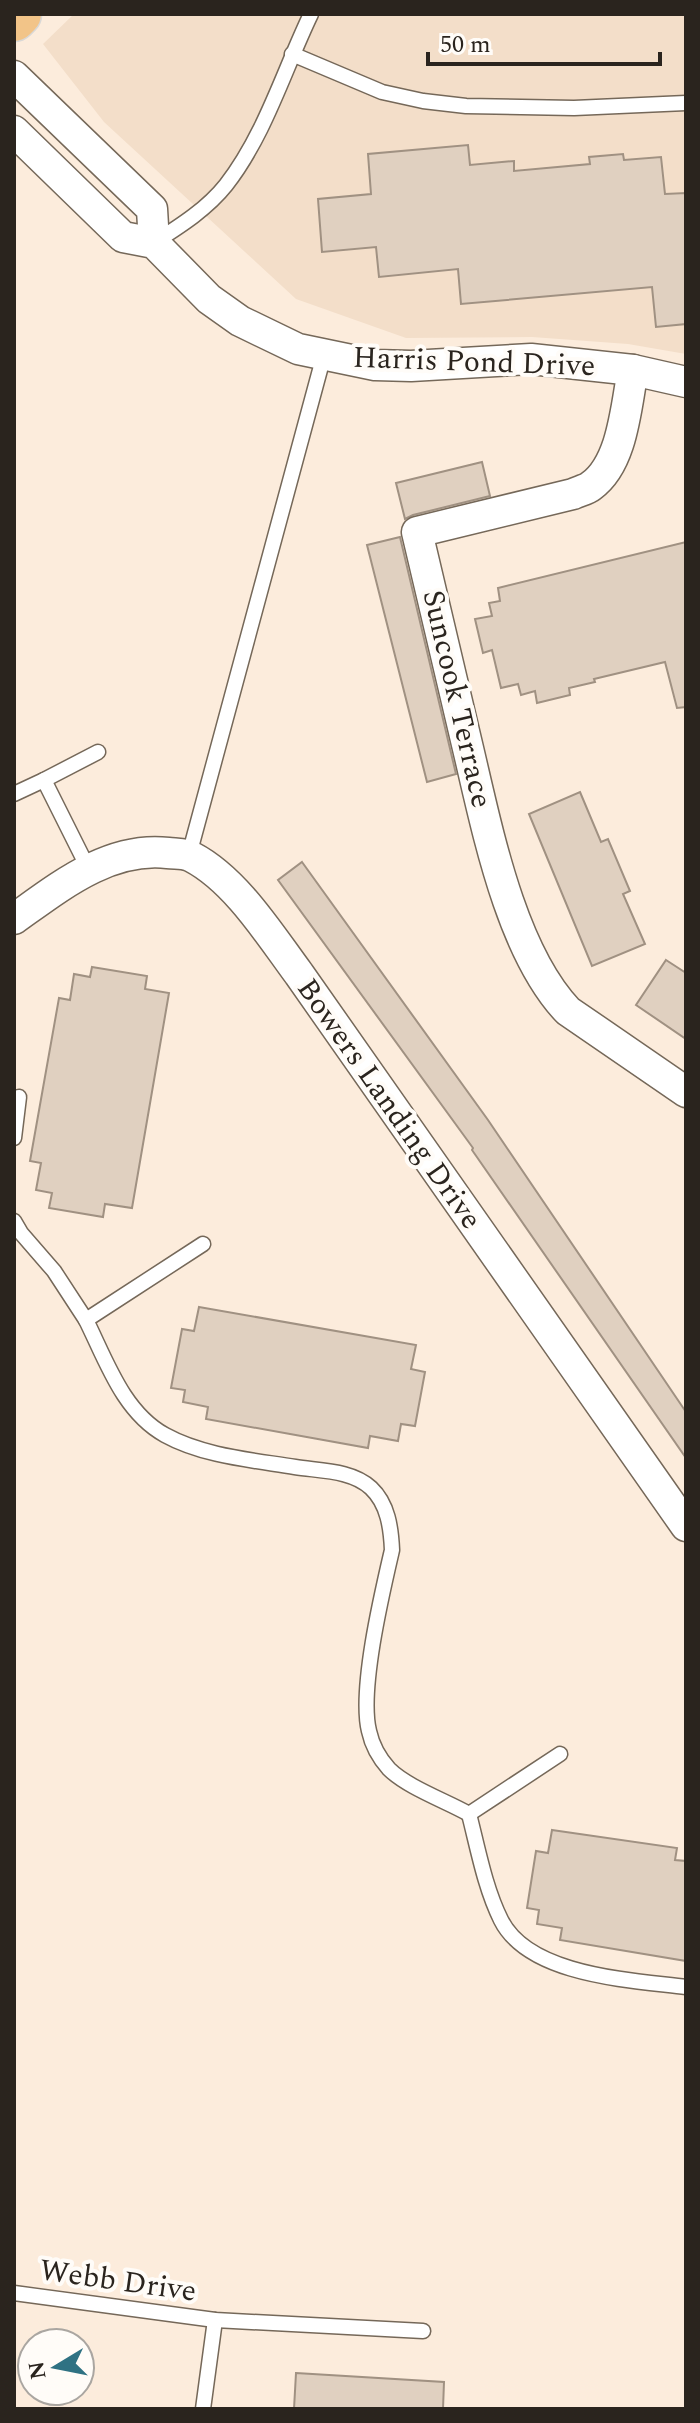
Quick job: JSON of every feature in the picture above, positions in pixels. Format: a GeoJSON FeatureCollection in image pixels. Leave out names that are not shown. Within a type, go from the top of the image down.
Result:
{"type":"FeatureCollection","features":[{"type":"Feature","properties":{"kind":"main road"},"geometry":{"type":"LineString","coordinates":[[14,19],[19,14]]}},
{"type":"Feature","properties":{"kind":"street"},"geometry":{"type":"LineString","coordinates":[[14,76],[152,209],[154,243]]}},
{"type":"Feature","properties":{"kind":"street","name":"Harris Pond Drive"},"geometry":{"type":"LineString","coordinates":[[14,131],[123,237],[154,243],[209,299],[240,321],[298,349],[375,365],[531,359],[633,370],[686,382]]}},
{"type":"Feature","properties":{"kind":"street","name":"Suncook Terrace"},"geometry":{"type":"LineString","coordinates":[[633,370],[614,453],[605,471],[590,487],[573,494],[417,532],[488,830],[527,949],[552,994],[568,1011],[686,1092]]}},
{"type":"Feature","properties":{"kind":"street"},"geometry":{"type":"LineString","coordinates":[[14,919],[70,879],[110,861],[152,851],[189,855]]}},
{"type":"Feature","properties":{"kind":"street","name":"Bowers Landing Drive"},"geometry":{"type":"LineString","coordinates":[[189,855],[221,877],[264,926],[686,1526]]}},
{"type":"Feature","properties":{"kind":"lane"},"geometry":{"type":"LineString","coordinates":[[154,243],[195,216],[225,186],[253,144],[311,14]]}},
{"type":"Feature","properties":{"kind":"lane"},"geometry":{"type":"LineString","coordinates":[[292,54],[382,92],[423,101],[466,106],[574,108],[686,103]]}},
{"type":"Feature","properties":{"kind":"lane"},"geometry":{"type":"LineString","coordinates":[[189,855],[324,355]]}},
{"type":"Feature","properties":{"kind":"lane"},"geometry":{"type":"LineString","coordinates":[[14,794],[98,752]]}},
{"type":"Feature","properties":{"kind":"lane"},"geometry":{"type":"LineString","coordinates":[[44,780],[89,870]]}},
{"type":"Feature","properties":{"kind":"lane"},"geometry":{"type":"LineString","coordinates":[[14,1138],[19,1097]]}},
{"type":"Feature","properties":{"kind":"lane"},"geometry":{"type":"LineString","coordinates":[[14,1221],[54,1271],[86,1320],[122,1393],[146,1422],[165,1435],[194,1447],[352,1476],[379,1498],[391,1529],[392,1550],[367,1686],[369,1732],[376,1750],[390,1770],[469,1814],[492,1897],[502,1923],[515,1939],[536,1956],[564,1967],[686,1987]]}},
{"type":"Feature","properties":{"kind":"lane"},"geometry":{"type":"LineString","coordinates":[[86,1320],[203,1244]]}},
{"type":"Feature","properties":{"kind":"lane"},"geometry":{"type":"LineString","coordinates":[[469,1814],[560,1754]]}},
{"type":"Feature","properties":{"kind":"lane","name":"Webb Drive"},"geometry":{"type":"LineString","coordinates":[[14,2293],[215,2320],[423,2331]]}},
{"type":"Feature","properties":{"kind":"lane"},"geometry":{"type":"LineString","coordinates":[[203,2409],[215,2320]]}},
{"type":"Feature","properties":{"kind":"shaded area"},"geometry":{"type":"Polygon","coordinates":[[[74,14],[686,14],[686,354],[628,344],[532,337],[406,338],[296,299],[104,122],[43,44],[74,14]]]}},
{"type":"Feature","properties":{"kind":"building"},"geometry":{"type":"Polygon","coordinates":[[[468,145],[470,165],[514,161],[514,171],[590,164],[589,157],[623,154],[624,160],[661,157],[665,194],[686,193],[686,324],[656,327],[652,287],[461,304],[458,269],[379,277],[376,247],[322,252],[318,199],[371,194],[368,154],[468,145]]]}},
{"type":"Feature","properties":{"kind":"building"},"geometry":{"type":"Polygon","coordinates":[[[482,462],[490,496],[405,519],[396,483],[482,462]]]}},
{"type":"Feature","properties":{"kind":"building"},"geometry":{"type":"Polygon","coordinates":[[[400,537],[456,774],[427,782],[367,545],[400,537]]]}},
{"type":"Feature","properties":{"kind":"building"},"geometry":{"type":"Polygon","coordinates":[[[686,542],[686,707],[677,708],[665,662],[594,679],[595,682],[569,688],[570,695],[537,703],[535,691],[521,695],[518,684],[501,688],[492,650],[483,653],[475,619],[492,616],[489,603],[500,601],[498,588],[686,542]]]}},
{"type":"Feature","properties":{"kind":"building"},"geometry":{"type":"Polygon","coordinates":[[[580,792],[601,842],[608,839],[630,891],[623,894],[645,944],[592,966],[529,814],[580,792]]]}},
{"type":"Feature","properties":{"kind":"building"},"geometry":{"type":"Polygon","coordinates":[[[302,862],[488,1120],[686,1412],[686,1458],[473,1148],[278,880],[302,862]]]}},
{"type":"Feature","properties":{"kind":"building"},"geometry":{"type":"Polygon","coordinates":[[[666,960],[686,973],[686,1039],[636,1005],[666,960]]]}},
{"type":"Feature","properties":{"kind":"building"},"geometry":{"type":"Polygon","coordinates":[[[92,967],[147,976],[145,989],[169,993],[132,1208],[105,1204],[103,1217],[49,1208],[52,1193],[36,1190],[41,1163],[30,1161],[59,998],[70,1000],[74,974],[90,977],[92,967]]]}},
{"type":"Feature","properties":{"kind":"building"},"geometry":{"type":"Polygon","coordinates":[[[199,1307],[416,1345],[411,1369],[425,1372],[415,1426],[401,1424],[398,1441],[370,1436],[368,1448],[206,1419],[208,1407],[183,1402],[185,1390],[171,1388],[182,1329],[194,1331],[199,1307]]]}},
{"type":"Feature","properties":{"kind":"building"},"geometry":{"type":"Polygon","coordinates":[[[552,1830],[677,1848],[675,1860],[686,1861],[686,1961],[560,1940],[562,1928],[537,1924],[539,1910],[527,1908],[536,1851],[548,1853],[552,1830]]]}},
{"type":"Feature","properties":{"kind":"building"},"geometry":{"type":"Polygon","coordinates":[[[296,2373],[444,2382],[443,2409],[294,2409],[296,2373]]]}}]}
